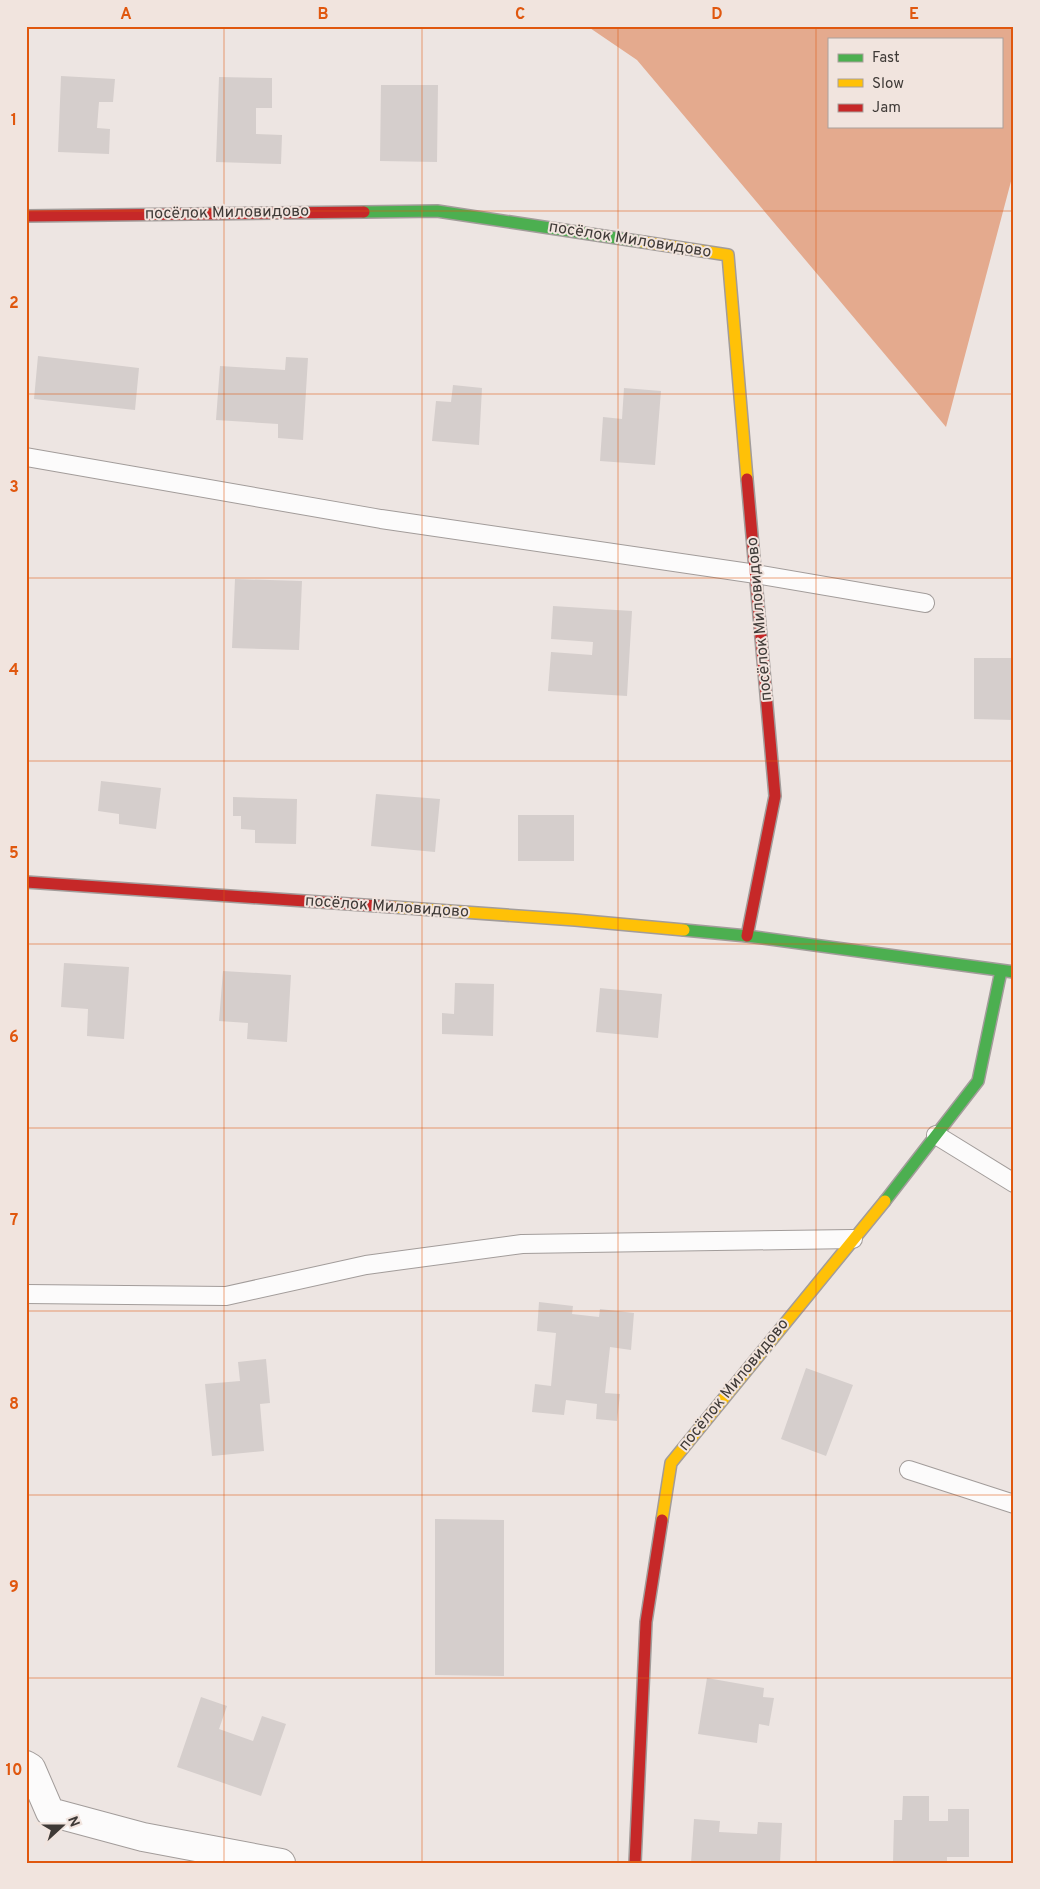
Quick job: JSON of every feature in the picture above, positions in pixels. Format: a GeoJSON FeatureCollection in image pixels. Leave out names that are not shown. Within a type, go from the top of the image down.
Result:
{"type":"FeatureCollection","features":[{"type":"Feature","properties":{"kind":"street","name":"посёлок Миловидово"},"geometry":{"type":"LineString","coordinates":[[26,216],[437,211],[728,255],[775,796],[747,936]]}},
{"type":"Feature","properties":{"kind":"street","name":"посёлок Миловидово"},"geometry":{"type":"LineString","coordinates":[[26,882],[575,920],[747,936],[1014,972]]}},
{"type":"Feature","properties":{"kind":"street","name":"посёлок Миловидово"},"geometry":{"type":"LineString","coordinates":[[635,1863],[646,1622],[671,1463],[853,1239],[978,1081],[1000,970]]}},
{"type":"Feature","properties":{"kind":"street"},"geometry":{"type":"LineString","coordinates":[[28,1768],[50,1812],[143,1837],[267,1862]]}},
{"type":"Feature","properties":{"kind":"lane"},"geometry":{"type":"LineString","coordinates":[[26,457],[381,519],[756,574],[925,603]]}},
{"type":"Feature","properties":{"kind":"lane"},"geometry":{"type":"LineString","coordinates":[[936,1135],[1014,1183]]}},
{"type":"Feature","properties":{"kind":"lane"},"geometry":{"type":"LineString","coordinates":[[26,1294],[226,1296],[366,1265],[522,1244],[853,1239]]}},
{"type":"Feature","properties":{"kind":"lane"},"geometry":{"type":"LineString","coordinates":[[909,1470],[1014,1504]]}},
{"type":"Feature","properties":{"kind":"shaded area"},"geometry":{"type":"Polygon","coordinates":[[[587,26],[1014,26],[1014,170],[946,427],[637,60],[587,26]]]}},
{"type":"Feature","properties":{"kind":"building"},"geometry":{"type":"Polygon","coordinates":[[[61,76],[115,79],[113,102],[99,102],[97,128],[110,129],[109,154],[58,152],[61,76]]]}},
{"type":"Feature","properties":{"kind":"building"},"geometry":{"type":"Polygon","coordinates":[[[219,77],[272,78],[272,108],[256,108],[256,134],[282,135],[281,164],[216,162],[219,77]]]}},
{"type":"Feature","properties":{"kind":"building"},"geometry":{"type":"Polygon","coordinates":[[[381,85],[438,85],[437,162],[380,161],[381,85]]]}},
{"type":"Feature","properties":{"kind":"building"},"geometry":{"type":"Polygon","coordinates":[[[38,356],[139,368],[135,410],[34,399],[38,356]]]}},
{"type":"Feature","properties":{"kind":"building"},"geometry":{"type":"Polygon","coordinates":[[[286,357],[308,358],[303,440],[278,438],[278,424],[216,420],[220,366],[285,370],[286,357]]]}},
{"type":"Feature","properties":{"kind":"building"},"geometry":{"type":"Polygon","coordinates":[[[453,385],[482,388],[479,445],[432,441],[436,401],[451,402],[453,385]]]}},
{"type":"Feature","properties":{"kind":"building"},"geometry":{"type":"Polygon","coordinates":[[[624,388],[661,391],[655,465],[600,461],[603,417],[622,419],[624,388]]]}},
{"type":"Feature","properties":{"kind":"building"},"geometry":{"type":"Polygon","coordinates":[[[235,579],[302,581],[299,650],[232,648],[235,579]]]}},
{"type":"Feature","properties":{"kind":"building"},"geometry":{"type":"Polygon","coordinates":[[[553,606],[632,611],[627,696],[548,691],[551,652],[592,655],[593,642],[551,639],[553,606]]]}},
{"type":"Feature","properties":{"kind":"building"},"geometry":{"type":"Polygon","coordinates":[[[974,658],[1014,658],[1014,720],[974,719],[974,658]]]}},
{"type":"Feature","properties":{"kind":"building"},"geometry":{"type":"Polygon","coordinates":[[[101,781],[161,788],[156,829],[119,824],[119,814],[98,811],[101,781]]]}},
{"type":"Feature","properties":{"kind":"building"},"geometry":{"type":"Polygon","coordinates":[[[376,794],[440,799],[435,852],[371,846],[376,794]]]}},
{"type":"Feature","properties":{"kind":"building"},"geometry":{"type":"Polygon","coordinates":[[[233,797],[297,799],[296,844],[255,843],[255,830],[241,829],[241,816],[233,816],[233,797]]]}},
{"type":"Feature","properties":{"kind":"building"},"geometry":{"type":"Polygon","coordinates":[[[518,815],[574,815],[574,861],[518,861],[518,815]]]}},
{"type":"Feature","properties":{"kind":"building"},"geometry":{"type":"Polygon","coordinates":[[[64,963],[129,967],[124,1039],[87,1036],[88,1009],[61,1007],[64,963]]]}},
{"type":"Feature","properties":{"kind":"building"},"geometry":{"type":"Polygon","coordinates":[[[223,971],[291,975],[287,1042],[247,1039],[248,1023],[219,1021],[223,971]]]}},
{"type":"Feature","properties":{"kind":"building"},"geometry":{"type":"Polygon","coordinates":[[[455,983],[494,984],[493,1036],[442,1034],[442,1013],[454,1014],[455,983]]]}},
{"type":"Feature","properties":{"kind":"building"},"geometry":{"type":"Polygon","coordinates":[[[600,988],[662,994],[658,1038],[596,1032],[600,988]]]}},
{"type":"Feature","properties":{"kind":"building"},"geometry":{"type":"Polygon","coordinates":[[[539,1302],[573,1306],[572,1314],[599,1317],[600,1309],[634,1313],[631,1350],[610,1347],[605,1393],[620,1394],[617,1421],[596,1419],[597,1404],[566,1400],[564,1415],[532,1412],[535,1384],[551,1386],[556,1333],[537,1331],[539,1302]]]}},
{"type":"Feature","properties":{"kind":"building"},"geometry":{"type":"Polygon","coordinates":[[[266,1359],[270,1403],[260,1404],[264,1451],[212,1456],[205,1384],[240,1381],[238,1362],[266,1359]]]}},
{"type":"Feature","properties":{"kind":"building"},"geometry":{"type":"Polygon","coordinates":[[[806,1368],[853,1385],[826,1456],[781,1439],[806,1368]]]}},
{"type":"Feature","properties":{"kind":"building"},"geometry":{"type":"Polygon","coordinates":[[[435,1519],[504,1520],[504,1676],[435,1675],[435,1519]]]}},
{"type":"Feature","properties":{"kind":"building"},"geometry":{"type":"Polygon","coordinates":[[[707,1678],[764,1688],[763,1697],[774,1698],[769,1726],[759,1724],[757,1743],[698,1734],[707,1678]]]}},
{"type":"Feature","properties":{"kind":"building"},"geometry":{"type":"Polygon","coordinates":[[[201,1697],[227,1706],[219,1729],[253,1741],[262,1716],[286,1724],[261,1796],[177,1767],[201,1697]]]}},
{"type":"Feature","properties":{"kind":"building"},"geometry":{"type":"Polygon","coordinates":[[[903,1796],[929,1796],[929,1821],[948,1821],[948,1809],[969,1809],[969,1857],[947,1857],[947,1863],[893,1862],[894,1820],[902,1820],[903,1796]]]}},
{"type":"Feature","properties":{"kind":"building"},"geometry":{"type":"Polygon","coordinates":[[[694,1819],[720,1821],[719,1832],[757,1834],[758,1822],[782,1823],[780,1863],[691,1863],[694,1819]]]}},
{"type":"Feature","properties":{"kind":"traffic: fast"},"geometry":{"type":"LineString","coordinates":[[364,212],[437,211],[643,242]]}},
{"type":"Feature","properties":{"kind":"traffic: fast"},"geometry":{"type":"LineString","coordinates":[[684,930],[747,936],[1014,972]]}},
{"type":"Feature","properties":{"kind":"traffic: fast"},"geometry":{"type":"LineString","coordinates":[[885,1201],[978,1081],[1001,971]]}},
{"type":"Feature","properties":{"kind":"traffic: slow"},"geometry":{"type":"LineString","coordinates":[[643,242],[728,255],[747,479]]}},
{"type":"Feature","properties":{"kind":"traffic: slow"},"geometry":{"type":"LineString","coordinates":[[393,907],[684,930]]}},
{"type":"Feature","properties":{"kind":"traffic: slow"},"geometry":{"type":"LineString","coordinates":[[662,1520],[671,1463],[885,1201]]}},
{"type":"Feature","properties":{"kind":"traffic: jam"},"geometry":{"type":"LineString","coordinates":[[26,216],[364,212]]}},
{"type":"Feature","properties":{"kind":"traffic: jam"},"geometry":{"type":"LineString","coordinates":[[747,479],[775,796],[747,936]]}},
{"type":"Feature","properties":{"kind":"traffic: jam"},"geometry":{"type":"LineString","coordinates":[[26,882],[393,907]]}},
{"type":"Feature","properties":{"kind":"traffic: jam"},"geometry":{"type":"LineString","coordinates":[[635,1863],[646,1622],[662,1520]]}}]}
